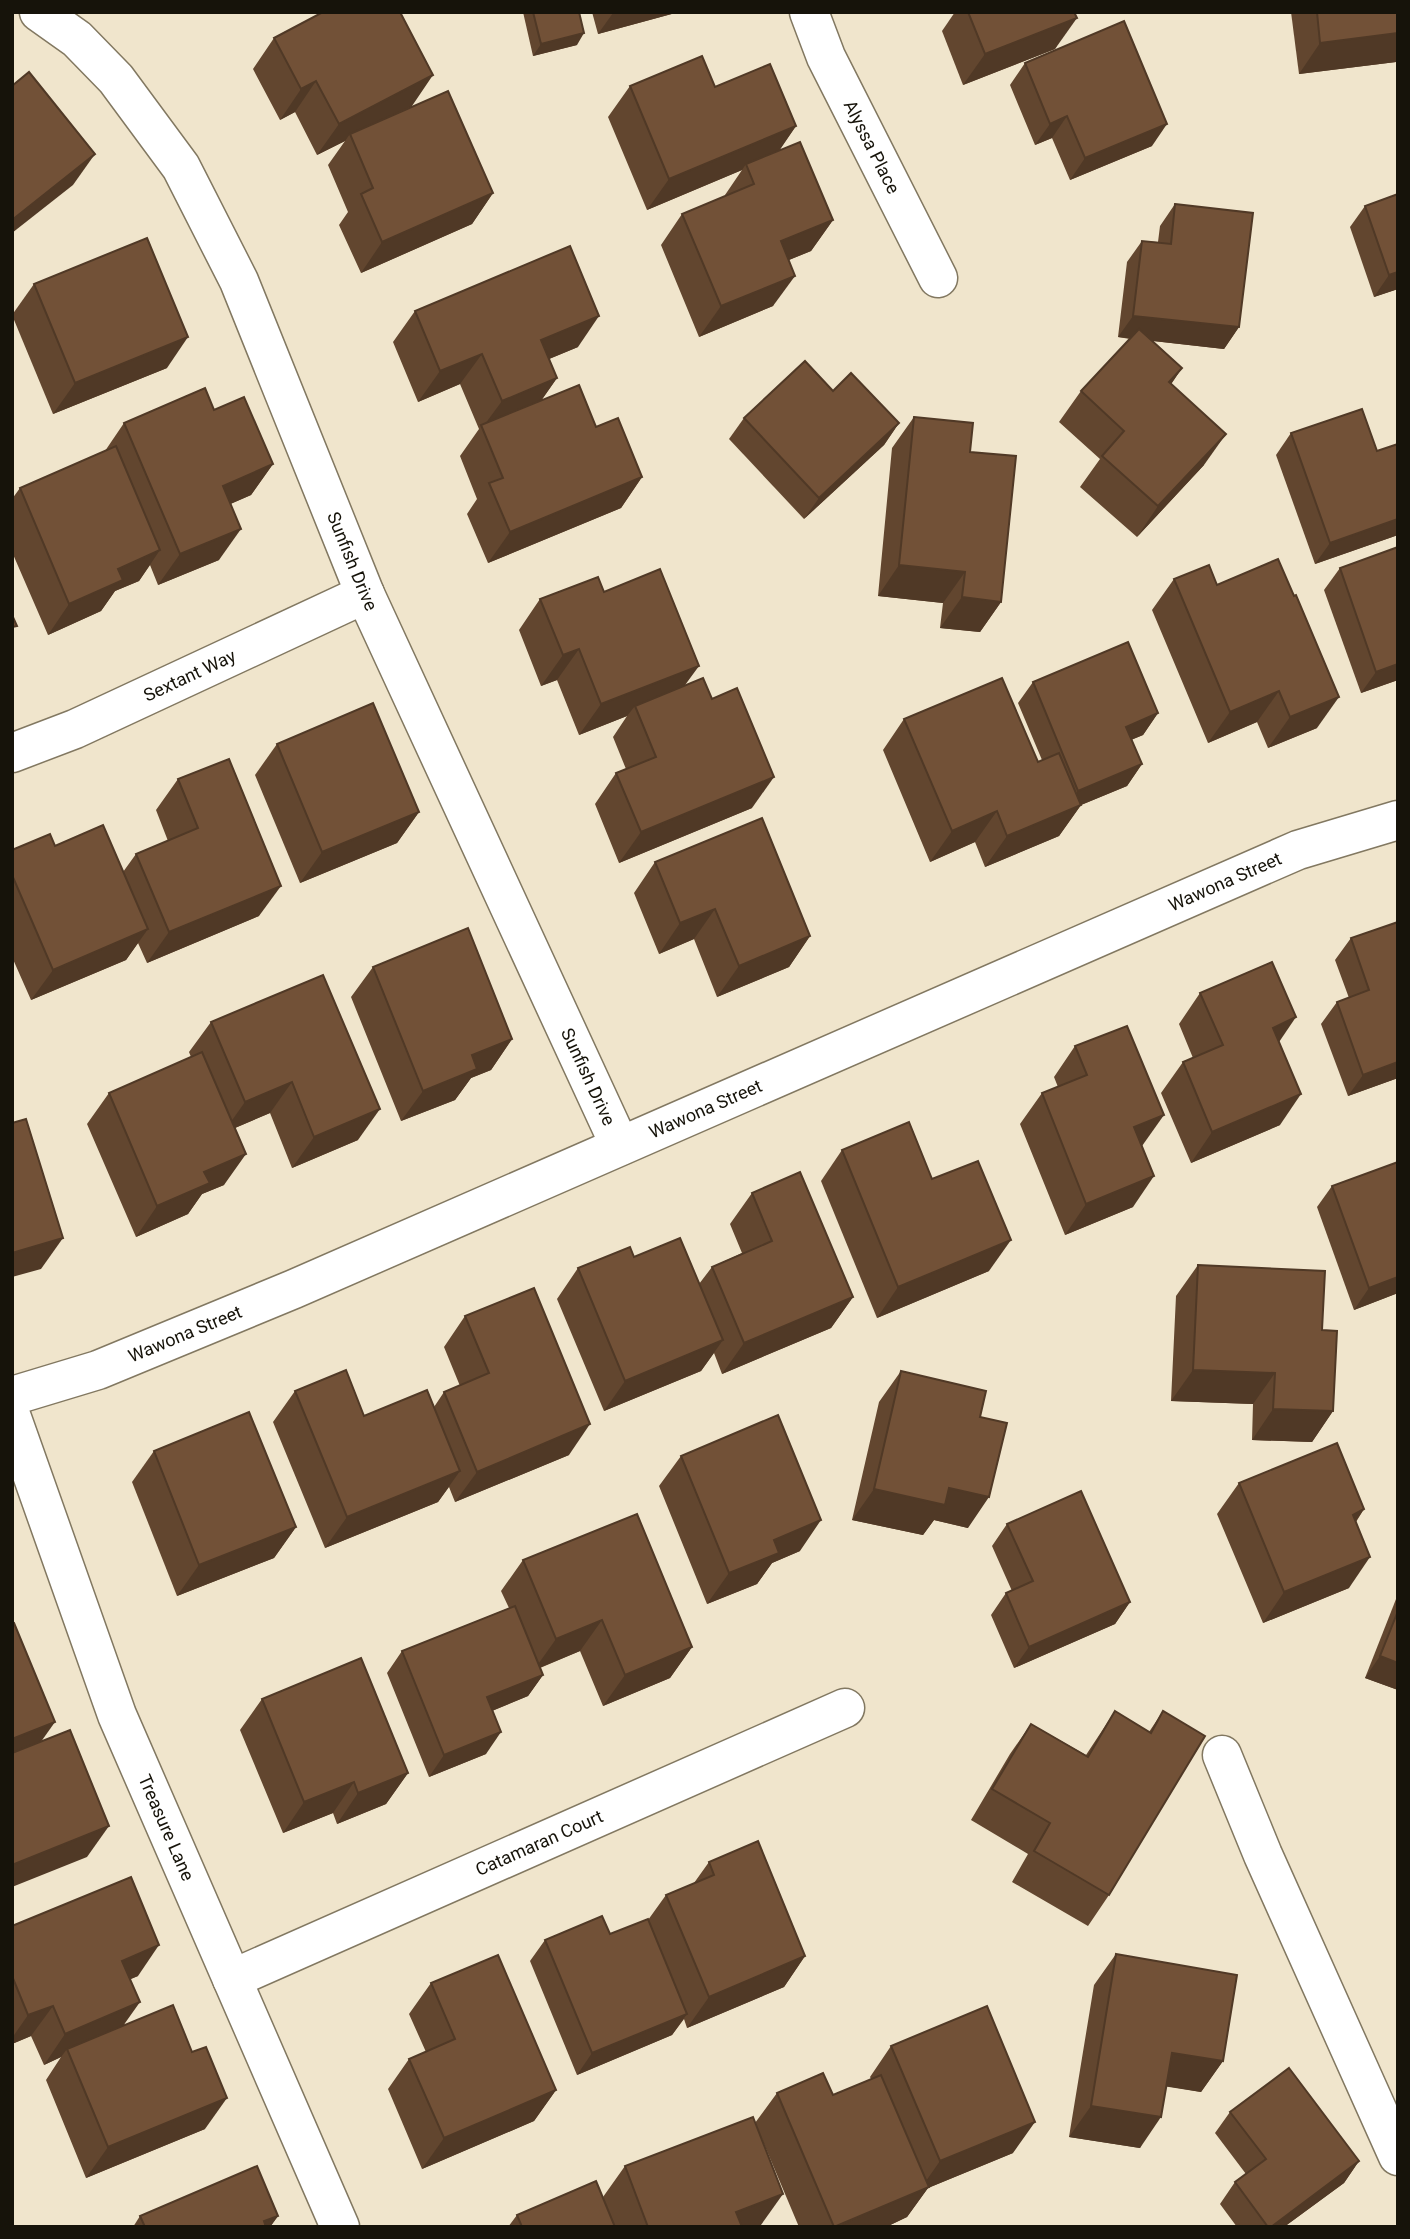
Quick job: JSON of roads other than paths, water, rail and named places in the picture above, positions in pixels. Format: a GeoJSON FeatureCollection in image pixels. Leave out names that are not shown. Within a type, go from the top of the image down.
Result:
{"type":"FeatureCollection","features":[{"type":"Feature","properties":{"kind":"street","name":"Sunfish Drive"},"geometry":{"type":"LineString","coordinates":[[40,12],[77,39],[116,79],[181,167],[239,281],[365,594],[620,1146]]}},
{"type":"Feature","properties":{"kind":"street","name":"Alyssa Place"},"geometry":{"type":"LineString","coordinates":[[809,12],[826,57],[938,278]]}},
{"type":"Feature","properties":{"kind":"street","name":"Sextant Way"},"geometry":{"type":"LineString","coordinates":[[12,753],[75,729],[365,594]]}},
{"type":"Feature","properties":{"kind":"street","name":"Wawona Street"},"geometry":{"type":"LineString","coordinates":[[12,1396],[98,1370],[294,1289],[1298,850],[1398,820]]}},
{"type":"Feature","properties":{"kind":"street","name":"Treasure Lane"},"geometry":{"type":"LineString","coordinates":[[12,1418],[117,1715],[340,2227]]}},
{"type":"Feature","properties":{"kind":"street","name":"Catamaran Court"},"geometry":{"type":"LineString","coordinates":[[232,1979],[845,1708]]}},
{"type":"Feature","properties":{"kind":"street"},"geometry":{"type":"LineString","coordinates":[[1222,1755],[1263,1855],[1398,2156]]}}]}
